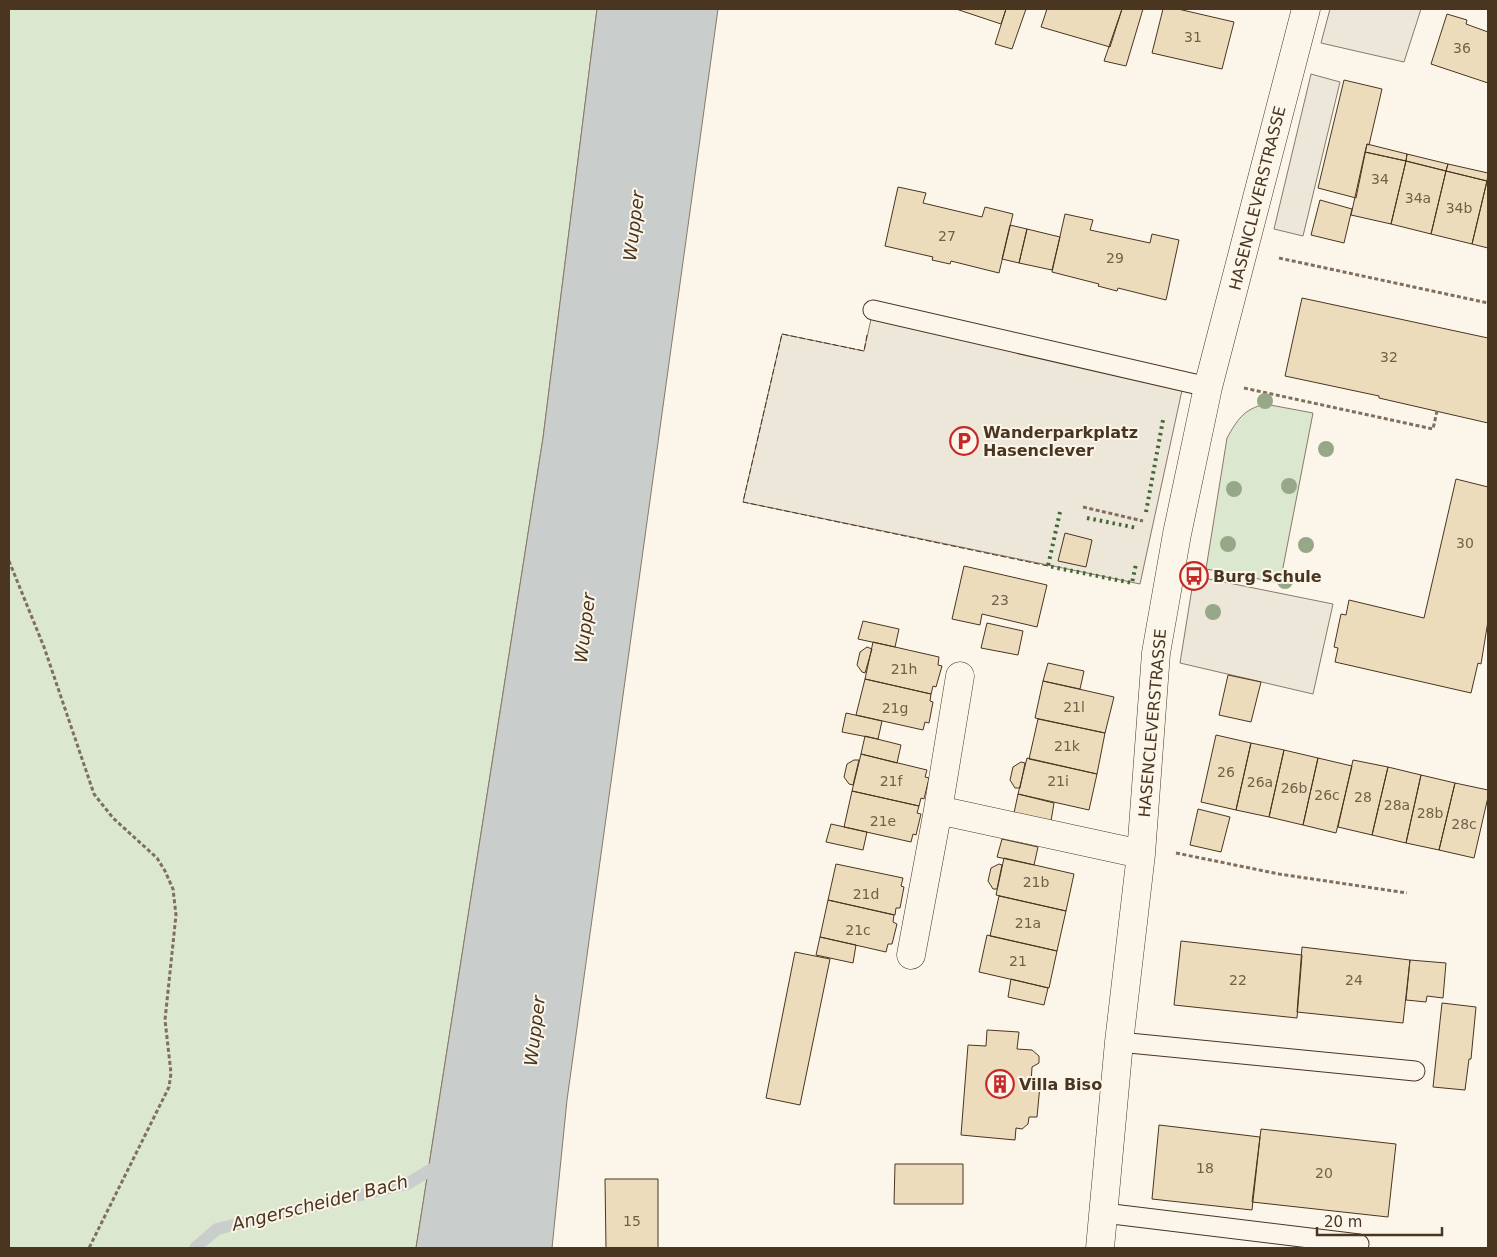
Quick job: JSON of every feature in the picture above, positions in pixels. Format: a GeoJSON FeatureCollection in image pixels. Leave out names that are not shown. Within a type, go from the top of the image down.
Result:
{"type":"FeatureCollection","features":[{"type":"Feature","properties":{"kind":"street","name":"HASENCLEVERSTRASSE"},"geometry":{"type":"LineString","coordinates":[[1100,1248],[1119,1042],[1141,854],[1156,653],[1176,534],[1208,387],[1306,9]]}},
{"type":"Feature","properties":{"kind":"street"},"geometry":{"type":"LineString","coordinates":[[912,955],[960,676]]}},
{"type":"Feature","properties":{"kind":"street"},"geometry":{"type":"LineString","coordinates":[[938,810],[1141,854]]}},
{"type":"Feature","properties":{"kind":"lane"},"geometry":{"type":"LineString","coordinates":[[873,310],[1208,387]]}},
{"type":"Feature","properties":{"kind":"lane"},"geometry":{"type":"LineString","coordinates":[[1119,1042],[1415,1071]]}},
{"type":"Feature","properties":{"kind":"lane"},"geometry":{"type":"LineString","coordinates":[[1104,1213],[1359,1244]]}},
{"type":"Feature","properties":{"kind":"path"},"geometry":{"type":"LineString","coordinates":[[1274,257],[1488,303]]}},
{"type":"Feature","properties":{"kind":"path"},"geometry":{"type":"LineString","coordinates":[[1243,388],[1433,429],[1437,411]]}},
{"type":"Feature","properties":{"kind":"path"},"geometry":{"type":"LineString","coordinates":[[1083,507],[1144,521]]}},
{"type":"Feature","properties":{"kind":"path"},"geometry":{"type":"LineString","coordinates":[[9,561],[44,647],[94,794],[113,818],[157,858],[165,870],[173,889],[176,915],[165,1020],[171,1073],[169,1087],[89,1248]]}},
{"type":"Feature","properties":{"kind":"path"},"geometry":{"type":"LineString","coordinates":[[1174,852],[1279,874],[1407,893]]}},
{"type":"Feature","properties":{"kind":"green space"},"geometry":{"type":"Polygon","coordinates":[[[9,9],[597,9],[543,438],[416,1248],[9,1248],[9,9]]]}},
{"type":"Feature","properties":{"kind":"green space"},"geometry":{"type":"Polygon","coordinates":[[[1265,404],[1313,413],[1280,583],[1206,569],[1227,438],[1246,412],[1265,404]]]}},
{"type":"Feature","properties":{"kind":"shaded area"},"geometry":{"type":"Polygon","coordinates":[[[1330,9],[1421,9],[1404,62],[1321,43],[1330,9]]]}},
{"type":"Feature","properties":{"kind":"shaded area"},"geometry":{"type":"Polygon","coordinates":[[[1311,74],[1340,82],[1303,236],[1274,229],[1311,74]]]}},
{"type":"Feature","properties":{"kind":"shaded area","name":"Wanderparkplatz Hasenclever"},"geometry":{"type":"Polygon","coordinates":[[[873,310],[1184,381],[1140,584],[743,502],[782,334],[864,351],[873,310]]]}},
{"type":"Feature","properties":{"kind":"shaded area"},"geometry":{"type":"Polygon","coordinates":[[[1194,576],[1333,604],[1313,694],[1180,663],[1194,576]]]}},
{"type":"Feature","properties":{"kind":"water","name":"Wupper"},"geometry":{"type":"Polygon","coordinates":[[[597,9],[718,9],[567,1100],[552,1248],[416,1248],[543,438],[597,9]]]}},
{"type":"Feature","properties":{"kind":"building"},"geometry":{"type":"Polygon","coordinates":[[[956,9],[1006,9],[1001,24],[956,9]]]}},
{"type":"Feature","properties":{"kind":"building"},"geometry":{"type":"Polygon","coordinates":[[[1006,9],[1026,9],[1012,49],[995,44],[1006,9]]]}},
{"type":"Feature","properties":{"kind":"building"},"geometry":{"type":"Polygon","coordinates":[[[1047,9],[1122,9],[1110,47],[1041,27],[1047,9]]]}},
{"type":"Feature","properties":{"kind":"building"},"geometry":{"type":"Polygon","coordinates":[[[1122,9],[1143,9],[1126,66],[1104,61],[1122,9]]]}},
{"type":"Feature","properties":{"kind":"building"},"geometry":{"type":"Polygon","coordinates":[[[1163,9],[1178,9],[1234,22],[1222,69],[1152,53],[1163,9]]]}},
{"type":"Feature","properties":{"kind":"building"},"geometry":{"type":"Polygon","coordinates":[[[1447,14],[1467,20],[1466,24],[1488,32],[1488,83],[1431,64],[1447,14]]]}},
{"type":"Feature","properties":{"kind":"building"},"geometry":{"type":"Polygon","coordinates":[[[1344,80],[1382,89],[1369,145],[1367,144],[1356,198],[1318,188],[1344,80]]]}},
{"type":"Feature","properties":{"kind":"building"},"geometry":{"type":"Polygon","coordinates":[[[1367,144],[1407,154],[1406,161],[1365,152],[1367,144]]]}},
{"type":"Feature","properties":{"kind":"building"},"geometry":{"type":"Polygon","coordinates":[[[1365,152],[1406,161],[1391,224],[1351,215],[1365,152]]]}},
{"type":"Feature","properties":{"kind":"building"},"geometry":{"type":"Polygon","coordinates":[[[1407,154],[1448,164],[1446,171],[1406,161],[1407,154]]]}},
{"type":"Feature","properties":{"kind":"building"},"geometry":{"type":"Polygon","coordinates":[[[1406,161],[1446,171],[1431,234],[1391,224],[1406,161]]]}},
{"type":"Feature","properties":{"kind":"building"},"geometry":{"type":"Polygon","coordinates":[[[1448,164],[1488,173],[1487,181],[1446,171],[1448,164]]]}},
{"type":"Feature","properties":{"kind":"building"},"geometry":{"type":"Polygon","coordinates":[[[1446,171],[1487,181],[1472,244],[1431,234],[1446,171]]]}},
{"type":"Feature","properties":{"kind":"building"},"geometry":{"type":"Polygon","coordinates":[[[1488,181],[1488,248],[1472,244],[1488,181]]]}},
{"type":"Feature","properties":{"kind":"building"},"geometry":{"type":"Polygon","coordinates":[[[898,187],[926,193],[923,203],[982,217],[985,207],[1013,214],[999,273],[951,261],[950,264],[932,260],[933,257],[885,246],[898,187]]]}},
{"type":"Feature","properties":{"kind":"building"},"geometry":{"type":"Polygon","coordinates":[[[1320,200],[1352,209],[1344,243],[1311,235],[1320,200]]]}},
{"type":"Feature","properties":{"kind":"building"},"geometry":{"type":"Polygon","coordinates":[[[1065,214],[1093,220],[1090,230],[1150,243],[1152,234],[1179,240],[1166,300],[1118,288],[1117,291],[1098,286],[1099,284],[1052,272],[1065,214]]]}},
{"type":"Feature","properties":{"kind":"building"},"geometry":{"type":"Polygon","coordinates":[[[1010,225],[1027,229],[1019,263],[1002,259],[1010,225]]]}},
{"type":"Feature","properties":{"kind":"building"},"geometry":{"type":"Polygon","coordinates":[[[1027,229],[1060,237],[1052,270],[1019,263],[1027,229]]]}},
{"type":"Feature","properties":{"kind":"building"},"geometry":{"type":"Polygon","coordinates":[[[1302,298],[1488,338],[1488,423],[1379,398],[1379,396],[1285,376],[1302,298]]]}},
{"type":"Feature","properties":{"kind":"building"},"geometry":{"type":"Polygon","coordinates":[[[1456,479],[1488,487],[1488,621],[1481,664],[1478,663],[1471,693],[1335,662],[1338,648],[1334,647],[1341,614],[1346,615],[1349,600],[1424,618],[1456,479]]]}},
{"type":"Feature","properties":{"kind":"building"},"geometry":{"type":"Polygon","coordinates":[[[1065,533],[1092,540],[1086,567],[1058,561],[1065,533]]]}},
{"type":"Feature","properties":{"kind":"building"},"geometry":{"type":"Polygon","coordinates":[[[964,566],[1047,585],[1037,627],[982,614],[980,625],[952,619],[964,566]]]}},
{"type":"Feature","properties":{"kind":"building"},"geometry":{"type":"Polygon","coordinates":[[[863,621],[899,629],[895,647],[858,639],[863,621]]]}},
{"type":"Feature","properties":{"kind":"building"},"geometry":{"type":"Polygon","coordinates":[[[987,623],[1023,631],[1018,655],[981,648],[987,623]]]}},
{"type":"Feature","properties":{"kind":"building"},"geometry":{"type":"Polygon","coordinates":[[[873,642],[939,657],[938,665],[942,666],[936,687],[933,686],[931,694],[865,679],[873,642]]]}},
{"type":"Feature","properties":{"kind":"building"},"geometry":{"type":"Polygon","coordinates":[[[867,647],[872,649],[865,673],[857,665],[860,652],[867,647]]]}},
{"type":"Feature","properties":{"kind":"building"},"geometry":{"type":"Polygon","coordinates":[[[1048,663],[1084,671],[1080,689],[1043,681],[1048,663]]]}},
{"type":"Feature","properties":{"kind":"building"},"geometry":{"type":"Polygon","coordinates":[[[1228,675],[1261,682],[1251,722],[1219,715],[1228,675]]]}},
{"type":"Feature","properties":{"kind":"building"},"geometry":{"type":"Polygon","coordinates":[[[865,679],[931,694],[930,701],[933,702],[929,723],[925,722],[923,730],[856,715],[865,679]]]}},
{"type":"Feature","properties":{"kind":"building"},"geometry":{"type":"Polygon","coordinates":[[[1043,681],[1114,697],[1105,733],[1035,718],[1043,681]]]}},
{"type":"Feature","properties":{"kind":"building"},"geometry":{"type":"Polygon","coordinates":[[[846,713],[882,721],[878,739],[842,732],[846,713]]]}},
{"type":"Feature","properties":{"kind":"building"},"geometry":{"type":"Polygon","coordinates":[[[1038,719],[1105,733],[1097,774],[1029,759],[1038,719]]]}},
{"type":"Feature","properties":{"kind":"building"},"geometry":{"type":"Polygon","coordinates":[[[1216,735],[1251,743],[1236,810],[1201,802],[1216,735]]]}},
{"type":"Feature","properties":{"kind":"building"},"geometry":{"type":"Polygon","coordinates":[[[865,736],[901,745],[897,763],[861,754],[865,736]]]}},
{"type":"Feature","properties":{"kind":"building"},"geometry":{"type":"Polygon","coordinates":[[[1251,743],[1284,750],[1269,817],[1236,810],[1251,743]]]}},
{"type":"Feature","properties":{"kind":"building"},"geometry":{"type":"Polygon","coordinates":[[[1284,750],[1318,758],[1303,825],[1269,817],[1284,750]]]}},
{"type":"Feature","properties":{"kind":"building"},"geometry":{"type":"Polygon","coordinates":[[[861,754],[927,770],[925,777],[929,778],[924,799],[921,798],[919,806],[852,791],[861,754]]]}},
{"type":"Feature","properties":{"kind":"building"},"geometry":{"type":"Polygon","coordinates":[[[1027,758],[1097,774],[1089,810],[1018,794],[1027,758]]]}},
{"type":"Feature","properties":{"kind":"building"},"geometry":{"type":"Polygon","coordinates":[[[1318,758],[1352,766],[1336,833],[1303,825],[1318,758]]]}},
{"type":"Feature","properties":{"kind":"building"},"geometry":{"type":"Polygon","coordinates":[[[854,760],[859,760],[853,785],[849,784],[844,777],[847,764],[854,760]]]}},
{"type":"Feature","properties":{"kind":"building"},"geometry":{"type":"Polygon","coordinates":[[[1353,760],[1388,767],[1372,835],[1338,827],[1353,760]]]}},
{"type":"Feature","properties":{"kind":"building"},"geometry":{"type":"Polygon","coordinates":[[[1021,762],[1025,763],[1020,788],[1015,788],[1010,780],[1013,767],[1021,762]]]}},
{"type":"Feature","properties":{"kind":"building"},"geometry":{"type":"Polygon","coordinates":[[[1388,767],[1421,775],[1406,843],[1372,835],[1388,767]]]}},
{"type":"Feature","properties":{"kind":"building"},"geometry":{"type":"Polygon","coordinates":[[[1421,775],[1455,783],[1439,850],[1406,843],[1421,775]]]}},
{"type":"Feature","properties":{"kind":"building"},"geometry":{"type":"Polygon","coordinates":[[[1455,783],[1488,790],[1474,858],[1439,850],[1455,783]]]}},
{"type":"Feature","properties":{"kind":"building"},"geometry":{"type":"Polygon","coordinates":[[[852,791],[919,806],[917,813],[921,814],[916,835],[913,834],[911,842],[844,827],[852,791]]]}},
{"type":"Feature","properties":{"kind":"building"},"geometry":{"type":"Polygon","coordinates":[[[1018,794],[1054,803],[1051,821],[1014,813],[1018,794]]]}},
{"type":"Feature","properties":{"kind":"building"},"geometry":{"type":"Polygon","coordinates":[[[1198,809],[1230,817],[1221,852],[1190,845],[1198,809]]]}},
{"type":"Feature","properties":{"kind":"building"},"geometry":{"type":"Polygon","coordinates":[[[831,824],[867,832],[863,850],[826,842],[831,824]]]}},
{"type":"Feature","properties":{"kind":"building"},"geometry":{"type":"Polygon","coordinates":[[[1002,839],[1038,847],[1034,865],[997,857],[1002,839]]]}},
{"type":"Feature","properties":{"kind":"building"},"geometry":{"type":"Polygon","coordinates":[[[1004,858],[1074,874],[1066,911],[996,895],[1004,858]]]}},
{"type":"Feature","properties":{"kind":"building"},"geometry":{"type":"Polygon","coordinates":[[[836,864],[903,878],[901,886],[904,887],[900,908],[896,908],[895,915],[828,900],[836,864]]]}},
{"type":"Feature","properties":{"kind":"building"},"geometry":{"type":"Polygon","coordinates":[[[999,864],[1002,865],[997,889],[993,889],[988,881],[991,868],[999,864]]]}},
{"type":"Feature","properties":{"kind":"building"},"geometry":{"type":"Polygon","coordinates":[[[999,896],[1066,911],[1057,951],[990,936],[999,896]]]}},
{"type":"Feature","properties":{"kind":"building"},"geometry":{"type":"Polygon","coordinates":[[[828,900],[894,915],[893,922],[897,924],[892,944],[888,944],[886,952],[820,937],[828,900]]]}},
{"type":"Feature","properties":{"kind":"building"},"geometry":{"type":"Polygon","coordinates":[[[987,935],[1057,951],[1049,988],[979,972],[987,935]]]}},
{"type":"Feature","properties":{"kind":"building"},"geometry":{"type":"Polygon","coordinates":[[[820,937],[856,945],[853,963],[816,955],[820,937]]]}},
{"type":"Feature","properties":{"kind":"building"},"geometry":{"type":"Polygon","coordinates":[[[1181,941],[1302,955],[1297,1018],[1174,1005],[1181,941]]]}},
{"type":"Feature","properties":{"kind":"building"},"geometry":{"type":"Polygon","coordinates":[[[1302,947],[1410,960],[1403,1023],[1297,1012],[1302,947]]]}},
{"type":"Feature","properties":{"kind":"building"},"geometry":{"type":"Polygon","coordinates":[[[795,952],[830,959],[800,1105],[766,1098],[795,952]]]}},
{"type":"Feature","properties":{"kind":"building"},"geometry":{"type":"Polygon","coordinates":[[[1410,960],[1446,963],[1443,998],[1427,996],[1426,1002],[1406,1000],[1410,960]]]}},
{"type":"Feature","properties":{"kind":"building"},"geometry":{"type":"Polygon","coordinates":[[[1011,979],[1048,988],[1044,1005],[1008,997],[1011,979]]]}},
{"type":"Feature","properties":{"kind":"building"},"geometry":{"type":"Polygon","coordinates":[[[1442,1003],[1476,1007],[1471,1059],[1469,1059],[1465,1090],[1433,1087],[1442,1003]]]}},
{"type":"Feature","properties":{"kind":"building","name":"Villa Biso"},"geometry":{"type":"Polygon","coordinates":[[[987,1030],[1019,1032],[1017,1049],[1032,1050],[1039,1056],[1039,1063],[1032,1067],[1031,1084],[1040,1085],[1037,1117],[1029,1117],[1028,1124],[1022,1129],[1016,1128],[1015,1140],[961,1135],[968,1045],[986,1046],[987,1030]]]}},
{"type":"Feature","properties":{"kind":"building"},"geometry":{"type":"Polygon","coordinates":[[[1159,1125],[1260,1137],[1252,1210],[1152,1199],[1159,1125]]]}},
{"type":"Feature","properties":{"kind":"building"},"geometry":{"type":"Polygon","coordinates":[[[1261,1129],[1396,1144],[1388,1217],[1252,1202],[1261,1129]]]}},
{"type":"Feature","properties":{"kind":"building"},"geometry":{"type":"Polygon","coordinates":[[[895,1164],[963,1164],[963,1204],[894,1204],[895,1164]]]}},
{"type":"Feature","properties":{"kind":"building"},"geometry":{"type":"Polygon","coordinates":[[[605,1179],[658,1179],[658,1248],[606,1248],[605,1179]]]}},
{"type":"Feature","properties":{"kind":"waterway","name":"Angerscheider Bach"},"geometry":{"type":"LineString","coordinates":[[195,1248],[217,1229],[407,1184],[442,1163]]}},
{"type":"Feature","properties":{"kind":"hedge"},"geometry":{"type":"LineString","coordinates":[[1146,512],[1163,420]]}},
{"type":"Feature","properties":{"kind":"hedge"},"geometry":{"type":"LineString","coordinates":[[1060,512],[1048,566],[1132,583],[1136,564]]}},
{"type":"Feature","properties":{"kind":"hedge"},"geometry":{"type":"LineString","coordinates":[[1087,518],[1137,528]]}},
{"type":"Feature","properties":{"kind":"fence"},"geometry":{"type":"LineString","coordinates":[[867,335],[864,351],[782,334],[743,502],[1048,566]]}},
{"type":"Feature","properties":{"kind":"place","name":"Wanderparkplatz Hasenclever"},"geometry":{"type":"Point","coordinates":[964,441]}},
{"type":"Feature","properties":{"kind":"place","name":"Burg Schule"},"geometry":{"type":"Point","coordinates":[1194,576]}},
{"type":"Feature","properties":{"kind":"place","name":"Villa Biso"},"geometry":{"type":"Point","coordinates":[1000,1084]}}]}
